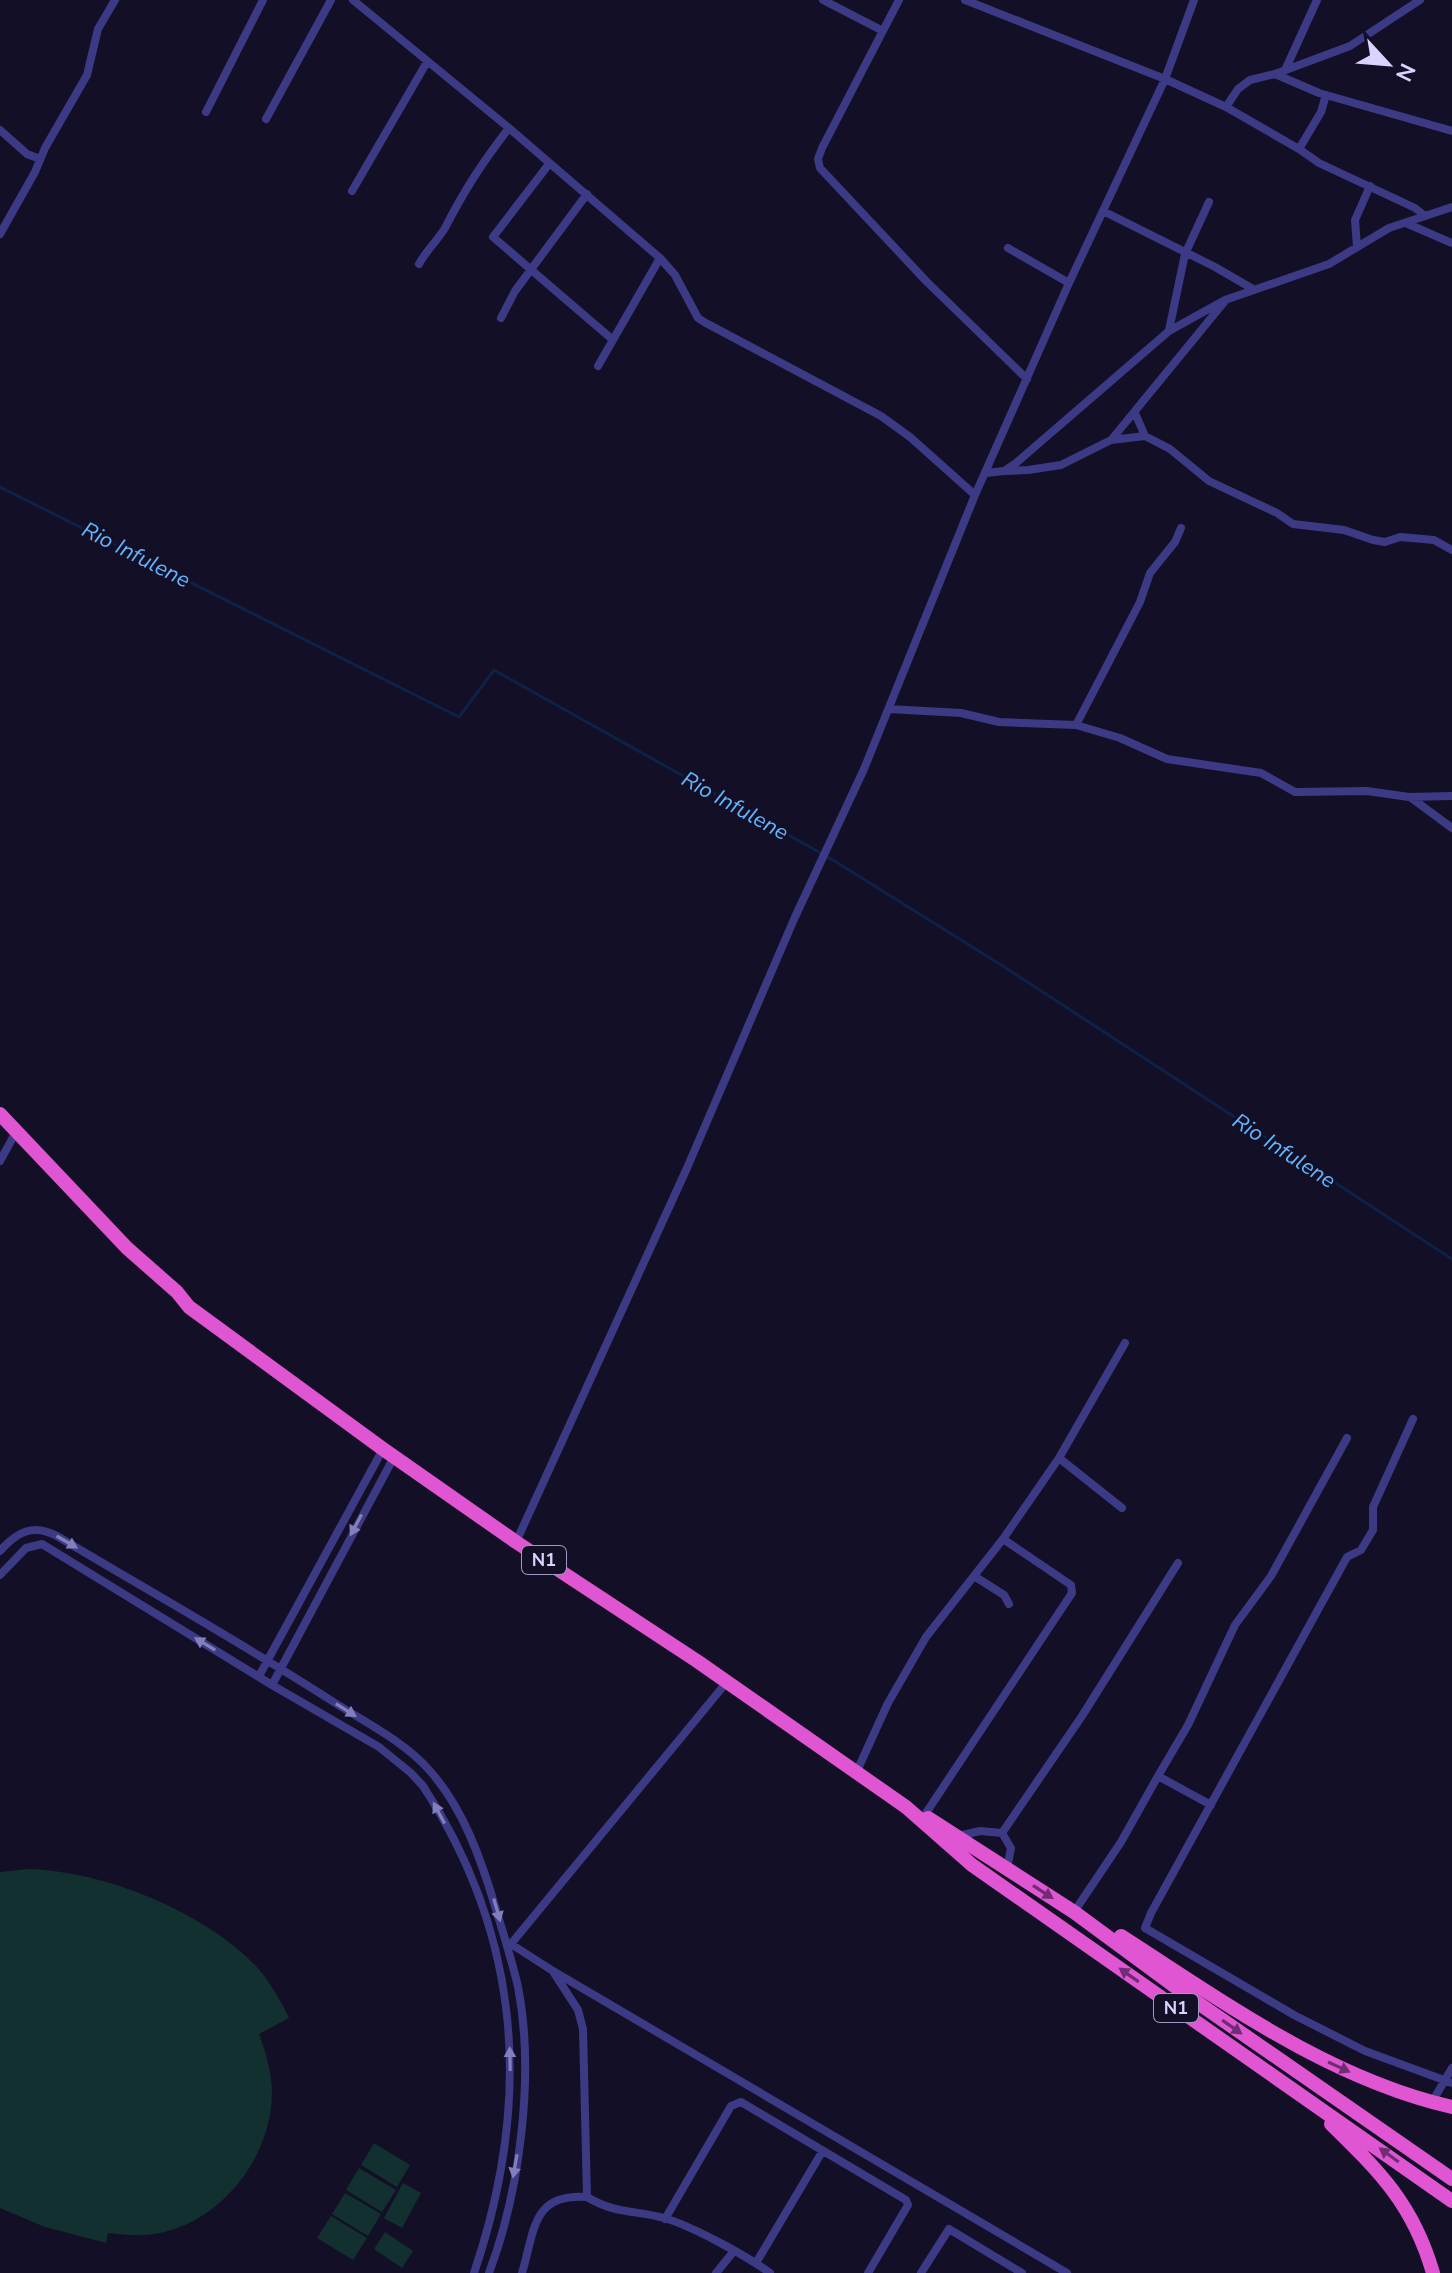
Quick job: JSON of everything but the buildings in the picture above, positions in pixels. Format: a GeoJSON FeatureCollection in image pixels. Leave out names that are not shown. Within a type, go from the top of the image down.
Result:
{"type":"FeatureCollection","features":[{"type":"Feature","properties":{"kind":"highway","name":"N1"},"geometry":{"type":"LineString","coordinates":[[0,1114],[118,1239],[177,1292],[189,1307],[388,1453],[697,1661],[906,1807],[972,1865],[1452,2201]]}},
{"type":"Feature","properties":{"kind":"highway","name":"N1"},"geometry":{"type":"LineString","coordinates":[[906,1807],[958,1836],[1076,1914],[1452,2179]]}},
{"type":"Feature","properties":{"kind":"highway"},"geometry":{"type":"LineString","coordinates":[[1076,1914],[1102,1924],[1305,2051],[1377,2084],[1452,2107]]}},
{"type":"Feature","properties":{"kind":"highway"},"geometry":{"type":"LineString","coordinates":[[1312,2104],[1365,2156],[1394,2190],[1412,2217],[1433,2273]]}},
{"type":"Feature","properties":{"kind":"street"},"geometry":{"type":"LineString","coordinates":[[2,227],[87,75],[98,29],[115,0]]}},
{"type":"Feature","properties":{"kind":"street"},"geometry":{"type":"LineString","coordinates":[[206,112],[263,0]]}},
{"type":"Feature","properties":{"kind":"street"},"geometry":{"type":"LineString","coordinates":[[266,119],[331,0]]}},
{"type":"Feature","properties":{"kind":"street"},"geometry":{"type":"LineString","coordinates":[[353,0],[660,258],[675,275],[698,318],[881,416],[910,437],[975,495]]}},
{"type":"Feature","properties":{"kind":"street"},"geometry":{"type":"LineString","coordinates":[[823,0],[883,31]]}},
{"type":"Feature","properties":{"kind":"street"},"geometry":{"type":"LineString","coordinates":[[899,0],[822,148],[818,159],[820,168],[927,282],[1027,379]]}},
{"type":"Feature","properties":{"kind":"street"},"geometry":{"type":"LineString","coordinates":[[965,0],[1165,79],[1226,107],[1319,163],[1415,208],[1425,216]]}},
{"type":"Feature","properties":{"kind":"street"},"geometry":{"type":"LineString","coordinates":[[516,1542],[687,1168],[889,709],[975,495],[1069,283],[1165,79],[1194,0]]}},
{"type":"Feature","properties":{"kind":"street"},"geometry":{"type":"LineString","coordinates":[[1286,68],[1317,0]]}},
{"type":"Feature","properties":{"kind":"street"},"geometry":{"type":"LineString","coordinates":[[1226,107],[1238,89],[1250,80],[1350,46],[1420,0]]}},
{"type":"Feature","properties":{"kind":"street"},"geometry":{"type":"LineString","coordinates":[[352,191],[427,62]]}},
{"type":"Feature","properties":{"kind":"street"},"geometry":{"type":"LineString","coordinates":[[1275,74],[1326,95],[1452,131]]}},
{"type":"Feature","properties":{"kind":"street"},"geometry":{"type":"LineString","coordinates":[[1299,149],[1321,112],[1326,95]]}},
{"type":"Feature","properties":{"kind":"street"},"geometry":{"type":"LineString","coordinates":[[419,264],[444,230],[470,180],[509,128]]}},
{"type":"Feature","properties":{"kind":"street"},"geometry":{"type":"LineString","coordinates":[[0,130],[27,154],[40,159]]}},
{"type":"Feature","properties":{"kind":"street"},"geometry":{"type":"LineString","coordinates":[[549,164],[493,233],[497,243],[613,340]]}},
{"type":"Feature","properties":{"kind":"street"},"geometry":{"type":"LineString","coordinates":[[1357,247],[1355,220],[1370,186]]}},
{"type":"Feature","properties":{"kind":"street"},"geometry":{"type":"LineString","coordinates":[[501,318],[531,269],[587,194]]}},
{"type":"Feature","properties":{"kind":"street"},"geometry":{"type":"LineString","coordinates":[[1169,331],[1185,254],[1209,202]]}},
{"type":"Feature","properties":{"kind":"street"},"geometry":{"type":"LineString","coordinates":[[1004,471],[1094,398],[1169,331],[1225,300],[1329,264],[1389,228],[1452,207]]}},
{"type":"Feature","properties":{"kind":"street"},"geometry":{"type":"LineString","coordinates":[[1105,212],[1253,289]]}},
{"type":"Feature","properties":{"kind":"street"},"geometry":{"type":"LineString","coordinates":[[1408,224],[1452,243]]}},
{"type":"Feature","properties":{"kind":"street"},"geometry":{"type":"LineString","coordinates":[[1008,248],[1069,283]]}},
{"type":"Feature","properties":{"kind":"street"},"geometry":{"type":"LineString","coordinates":[[598,366],[660,258]]}},
{"type":"Feature","properties":{"kind":"street"},"geometry":{"type":"LineString","coordinates":[[1111,440],[1160,377],[1211,321],[1225,300]]}},
{"type":"Feature","properties":{"kind":"street"},"geometry":{"type":"LineString","coordinates":[[1135,413],[1145,436]]}},
{"type":"Feature","properties":{"kind":"street"},"geometry":{"type":"LineString","coordinates":[[986,473],[1061,465],[1111,440],[1145,436],[1170,449],[1209,481],[1277,513],[1293,524],[1344,530],[1385,542],[1400,537],[1434,540],[1452,550]]}},
{"type":"Feature","properties":{"kind":"street"},"geometry":{"type":"LineString","coordinates":[[1076,725],[1140,602],[1150,573],[1175,542],[1181,528]]}},
{"type":"Feature","properties":{"kind":"street"},"geometry":{"type":"LineString","coordinates":[[889,709],[961,713],[999,722],[1076,725],[1120,738],[1167,759],[1261,773],[1295,792],[1367,791],[1409,797],[1452,796]]}},
{"type":"Feature","properties":{"kind":"street"},"geometry":{"type":"LineString","coordinates":[[1409,797],[1452,828]]}},
{"type":"Feature","properties":{"kind":"street"},"geometry":{"type":"LineString","coordinates":[[0,1161],[17,1130]]}},
{"type":"Feature","properties":{"kind":"street"},"geometry":{"type":"LineString","coordinates":[[856,1773],[888,1703],[918,1650],[1003,1539],[1059,1458],[1125,1343]]}},
{"type":"Feature","properties":{"kind":"street"},"geometry":{"type":"LineString","coordinates":[[1135,1945],[1347,1557],[1361,1550],[1373,1530],[1373,1507],[1413,1419]]}},
{"type":"Feature","properties":{"kind":"street"},"geometry":{"type":"LineString","coordinates":[[1076,1914],[1188,1725],[1235,1625],[1277,1565],[1347,1438]]}},
{"type":"Feature","properties":{"kind":"street"},"geometry":{"type":"LineString","coordinates":[[259,1676],[388,1453]]}},
{"type":"Feature","properties":{"kind":"street"},"geometry":{"type":"LineString","coordinates":[[272,1685],[388,1453]]}},
{"type":"Feature","properties":{"kind":"street"},"geometry":{"type":"LineString","coordinates":[[1059,1458],[1122,1508]]}},
{"type":"Feature","properties":{"kind":"street"},"geometry":{"type":"LineString","coordinates":[[0,1551],[26,1530],[37,1528],[48,1531],[281,1667],[376,1728],[429,1770],[452,1800],[481,1861],[509,1945],[525,2045],[524,2104],[508,2204],[489,2273]]}},
{"type":"Feature","properties":{"kind":"street"},"geometry":{"type":"LineString","coordinates":[[924,1816],[1072,1593],[1071,1585],[1003,1539]]}},
{"type":"Feature","properties":{"kind":"street"},"geometry":{"type":"LineString","coordinates":[[0,1575],[26,1548],[42,1544],[379,1747],[411,1773],[433,1802],[477,1887],[495,1945],[507,2004],[508,2127],[502,2167],[474,2273]]}},
{"type":"Feature","properties":{"kind":"street"},"geometry":{"type":"LineString","coordinates":[[1002,1833],[1082,1716],[1178,1563]]}},
{"type":"Feature","properties":{"kind":"street"},"geometry":{"type":"LineString","coordinates":[[974,1576],[1004,1595],[1009,1604]]}},
{"type":"Feature","properties":{"kind":"street"},"geometry":{"type":"LineString","coordinates":[[509,1945],[726,1683]]}},
{"type":"Feature","properties":{"kind":"street"},"geometry":{"type":"LineString","coordinates":[[1158,1776],[1211,1805]]}},
{"type":"Feature","properties":{"kind":"street"},"geometry":{"type":"LineString","coordinates":[[958,1836],[980,1831],[1002,1833]]}},
{"type":"Feature","properties":{"kind":"street"},"geometry":{"type":"LineString","coordinates":[[1002,1833],[1011,1848],[1007,1869]]}},
{"type":"Feature","properties":{"kind":"street"},"geometry":{"type":"LineString","coordinates":[[1145,1928],[1294,2015],[1365,2051],[1448,2082]]}},
{"type":"Feature","properties":{"kind":"street"},"geometry":{"type":"LineString","coordinates":[[509,1945],[1067,2273]]}},
{"type":"Feature","properties":{"kind":"street"},"geometry":{"type":"LineString","coordinates":[[553,1971],[578,2010],[583,2029],[587,2197]]}},
{"type":"Feature","properties":{"kind":"street"},"geometry":{"type":"LineString","coordinates":[[1431,2103],[1448,2082],[1452,2068]]}},
{"type":"Feature","properties":{"kind":"street"},"geometry":{"type":"LineString","coordinates":[[665,2219],[736,2102],[741,2102],[908,2202],[868,2273]]}},
{"type":"Feature","properties":{"kind":"street"},"geometry":{"type":"LineString","coordinates":[[756,2263],[822,2152]]}},
{"type":"Feature","properties":{"kind":"street"},"geometry":{"type":"LineString","coordinates":[[522,2273],[546,2204],[560,2198],[587,2197],[605,2208],[665,2219],[734,2251],[770,2273]]}},
{"type":"Feature","properties":{"kind":"street"},"geometry":{"type":"LineString","coordinates":[[921,2273],[949,2229],[1022,2273]]}},
{"type":"Feature","properties":{"kind":"street"},"geometry":{"type":"LineString","coordinates":[[716,2273],[734,2251]]}},
{"type":"Feature","properties":{"kind":"green space"},"geometry":{"type":"Polygon","coordinates":[[[28,1869],[88,1877],[120,1886],[181,1912],[234,1946],[256,1966],[289,2018],[259,2034],[268,2063],[272,2094],[270,2117],[253,2161],[224,2199],[186,2225],[150,2235],[108,2233],[106,2243],[45,2227],[0,2208],[0,1872],[28,1869]]]}},
{"type":"Feature","properties":{"kind":"green space"},"geometry":{"type":"Polygon","coordinates":[[[374,2143],[410,2165],[397,2187],[361,2165],[374,2143]]]}},
{"type":"Feature","properties":{"kind":"green space"},"geometry":{"type":"Polygon","coordinates":[[[359,2168],[396,2190],[382,2212],[346,2190],[359,2168]]]}},
{"type":"Feature","properties":{"kind":"green space"},"geometry":{"type":"Polygon","coordinates":[[[403,2183],[421,2193],[402,2228],[384,2218],[403,2183]]]}},
{"type":"Feature","properties":{"kind":"green space"},"geometry":{"type":"Polygon","coordinates":[[[345,2193],[381,2214],[368,2236],[332,2214],[345,2193]]]}},
{"type":"Feature","properties":{"kind":"green space"},"geometry":{"type":"Polygon","coordinates":[[[331,2216],[367,2238],[353,2260],[317,2238],[331,2216]]]}},
{"type":"Feature","properties":{"kind":"green space"},"geometry":{"type":"Polygon","coordinates":[[[385,2232],[413,2251],[402,2268],[374,2249],[385,2232]]]}},
{"type":"Feature","properties":{"kind":"waterway","name":"Rio Infulene"},"geometry":{"type":"LineString","coordinates":[[0,487],[459,717],[494,670],[833,860],[1006,968],[1452,1259]]}}]}
